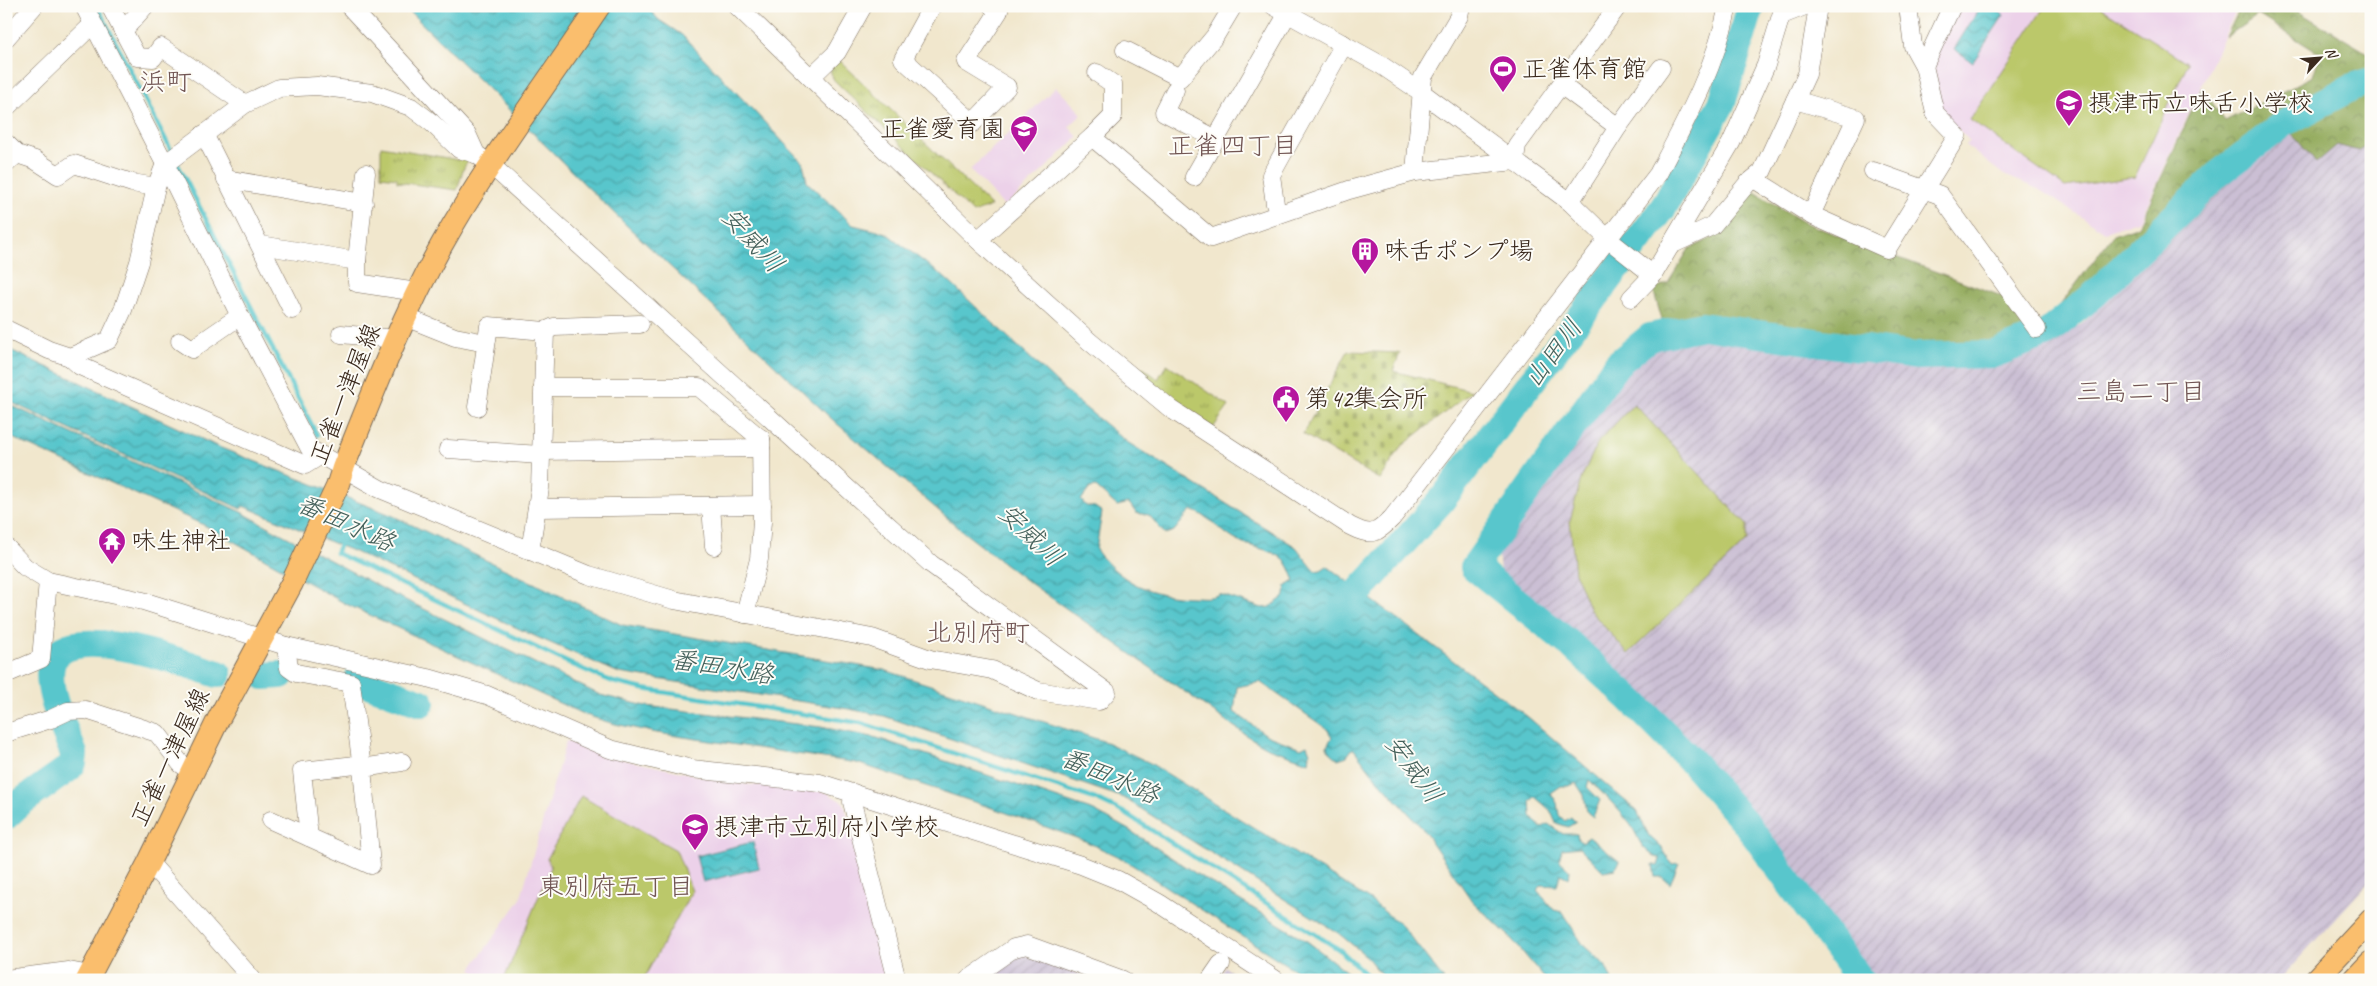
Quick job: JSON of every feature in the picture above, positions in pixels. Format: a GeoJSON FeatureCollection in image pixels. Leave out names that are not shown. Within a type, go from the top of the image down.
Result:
{"type":"FeatureCollection","features":[{"type":"Feature","properties":{"kind":"highway"},"geometry":{"type":"LineString","coordinates":[[2356,980],[2371,964]]}},
{"type":"Feature","properties":{"kind":"main road","name":"正雀一津屋線"},"geometry":{"type":"LineString","coordinates":[[89,977],[149,862],[218,720],[264,638],[292,583],[340,477],[417,292],[488,159],[599,6]]}},
{"type":"Feature","properties":{"kind":"main road"},"geometry":{"type":"LineString","coordinates":[[2316,978],[2371,920]]}},
{"type":"Feature","properties":{"kind":"street"},"geometry":{"type":"LineString","coordinates":[[6,38],[34,6]]}},
{"type":"Feature","properties":{"kind":"street"},"geometry":{"type":"LineString","coordinates":[[84,6],[171,159],[240,316],[310,448],[321,455],[340,477],[380,489],[589,575],[674,600],[872,638],[930,659],[992,670],[1038,691],[1099,701],[1107,692],[931,564],[488,159],[349,6]]}},
{"type":"Feature","properties":{"kind":"street"},"geometry":{"type":"LineString","coordinates":[[110,6],[137,57],[153,58],[161,47],[245,104]]}},
{"type":"Feature","properties":{"kind":"street"},"geometry":{"type":"LineString","coordinates":[[124,31],[145,6]]}},
{"type":"Feature","properties":{"kind":"street"},"geometry":{"type":"LineString","coordinates":[[737,6],[978,240],[1089,341],[1171,409],[1365,534],[1380,530],[1392,518],[1609,240],[1658,174],[1690,112],[1722,33],[1728,6]]}},
{"type":"Feature","properties":{"kind":"street"},"geometry":{"type":"LineString","coordinates":[[811,77],[836,52],[863,6]]}},
{"type":"Feature","properties":{"kind":"street"},"geometry":{"type":"LineString","coordinates":[[932,6],[902,59],[973,123],[1007,87],[966,62],[999,11],[992,6]]}},
{"type":"Feature","properties":{"kind":"street"},"geometry":{"type":"LineString","coordinates":[[1125,50],[1180,78],[1215,36],[1233,6]]}},
{"type":"Feature","properties":{"kind":"street"},"geometry":{"type":"LineString","coordinates":[[1415,172],[1421,92],[1424,77],[1459,16],[1462,6]]}},
{"type":"Feature","properties":{"kind":"street"},"geometry":{"type":"LineString","coordinates":[[1516,161],[1517,145],[1618,6]]}},
{"type":"Feature","properties":{"kind":"street"},"geometry":{"type":"LineString","coordinates":[[1631,298],[1653,275],[1732,143],[1766,65],[1783,10],[1805,6]]}},
{"type":"Feature","properties":{"kind":"street"},"geometry":{"type":"LineString","coordinates":[[1672,245],[1712,226],[1747,184],[1762,172],[1807,74],[1818,6]]}},
{"type":"Feature","properties":{"kind":"street"},"geometry":{"type":"LineString","coordinates":[[1754,178],[1811,215],[1887,249],[1957,136],[1935,113],[1924,66],[1913,46],[1908,6]]}},
{"type":"Feature","properties":{"kind":"street"},"geometry":{"type":"LineString","coordinates":[[1924,66],[1952,6]]}},
{"type":"Feature","properties":{"kind":"street"},"geometry":{"type":"LineString","coordinates":[[1194,177],[1285,9],[1381,65],[1421,92],[1570,202],[1609,240],[1653,275]]}},
{"type":"Feature","properties":{"kind":"street"},"geometry":{"type":"LineString","coordinates":[[6,108],[93,24]]}},
{"type":"Feature","properties":{"kind":"street"},"geometry":{"type":"LineString","coordinates":[[1275,204],[1271,175],[1344,44]]}},
{"type":"Feature","properties":{"kind":"street"},"geometry":{"type":"LineString","coordinates":[[1570,202],[1618,127],[1661,68]]}},
{"type":"Feature","properties":{"kind":"street"},"geometry":{"type":"LineString","coordinates":[[978,240],[1113,116],[1113,84],[1098,73]]}},
{"type":"Feature","properties":{"kind":"street"},"geometry":{"type":"LineString","coordinates":[[1561,85],[1618,127]]}},
{"type":"Feature","properties":{"kind":"street"},"geometry":{"type":"LineString","coordinates":[[70,357],[110,340],[123,310],[139,262],[156,187],[171,159],[245,104],[279,88],[317,86],[372,93],[411,108],[432,123],[459,149],[488,159]]}},
{"type":"Feature","properties":{"kind":"street"},"geometry":{"type":"LineString","coordinates":[[1175,90],[1164,112],[1216,139]]}},
{"type":"Feature","properties":{"kind":"street"},"geometry":{"type":"LineString","coordinates":[[1795,100],[1856,118],[1811,215]]}},
{"type":"Feature","properties":{"kind":"street"},"geometry":{"type":"LineString","coordinates":[[204,134],[292,310]]}},
{"type":"Feature","properties":{"kind":"street"},"geometry":{"type":"LineString","coordinates":[[1092,137],[1211,238],[1349,190],[1415,172],[1516,161]]}},
{"type":"Feature","properties":{"kind":"street"},"geometry":{"type":"LineString","coordinates":[[10,154],[35,160],[58,175],[74,164],[132,183],[156,187]]}},
{"type":"Feature","properties":{"kind":"street"},"geometry":{"type":"LineString","coordinates":[[1873,172],[1925,188],[1940,195],[2037,330]]}},
{"type":"Feature","properties":{"kind":"street"},"geometry":{"type":"LineString","coordinates":[[366,173],[357,261],[357,283],[417,292]]}},
{"type":"Feature","properties":{"kind":"street"},"geometry":{"type":"LineString","coordinates":[[226,179],[364,203]]}},
{"type":"Feature","properties":{"kind":"street"},"geometry":{"type":"LineString","coordinates":[[261,245],[357,261]]}},
{"type":"Feature","properties":{"kind":"street"},"geometry":{"type":"LineString","coordinates":[[180,341],[192,349],[240,316]]}},
{"type":"Feature","properties":{"kind":"street"},"geometry":{"type":"LineString","coordinates":[[406,317],[454,337],[486,342]]}},
{"type":"Feature","properties":{"kind":"street"},"geometry":{"type":"LineString","coordinates":[[477,407],[489,326],[545,330],[554,327],[640,324]]}},
{"type":"Feature","properties":{"kind":"street"},"geometry":{"type":"LineString","coordinates":[[6,330],[48,350],[70,357],[80,366],[305,465],[321,455]]}},
{"type":"Feature","properties":{"kind":"street"},"geometry":{"type":"LineString","coordinates":[[530,551],[537,508],[541,453],[545,330]]}},
{"type":"Feature","properties":{"kind":"street"},"geometry":{"type":"LineString","coordinates":[[341,334],[396,339]]}},
{"type":"Feature","properties":{"kind":"street"},"geometry":{"type":"LineString","coordinates":[[543,387],[699,387],[761,443]]}},
{"type":"Feature","properties":{"kind":"street"},"geometry":{"type":"LineString","coordinates":[[745,614],[759,559],[762,505],[761,443],[774,421]]}},
{"type":"Feature","properties":{"kind":"street"},"geometry":{"type":"LineString","coordinates":[[448,449],[541,453],[761,443]]}},
{"type":"Feature","properties":{"kind":"street"},"geometry":{"type":"LineString","coordinates":[[537,508],[762,505]]}},
{"type":"Feature","properties":{"kind":"street"},"geometry":{"type":"LineString","coordinates":[[711,506],[714,546]]}},
{"type":"Feature","properties":{"kind":"street"},"geometry":{"type":"LineString","coordinates":[[6,547],[25,567],[48,581],[143,601],[286,646],[428,678],[487,694],[620,751],[692,770],[820,783],[1081,865],[1118,880],[1159,903],[1276,980]]}},
{"type":"Feature","properties":{"kind":"street"},"geometry":{"type":"LineString","coordinates":[[6,674],[40,659],[48,581]]}},
{"type":"Feature","properties":{"kind":"street"},"geometry":{"type":"LineString","coordinates":[[271,820],[370,864],[362,768],[350,683],[296,673],[289,668],[286,646]]}},
{"type":"Feature","properties":{"kind":"street"},"geometry":{"type":"LineString","coordinates":[[6,733],[58,715],[86,710],[157,733],[181,764],[192,772]]}},
{"type":"Feature","properties":{"kind":"street"},"geometry":{"type":"LineString","coordinates":[[309,837],[302,771],[356,765],[362,768],[402,762]]}},
{"type":"Feature","properties":{"kind":"street"},"geometry":{"type":"LineString","coordinates":[[854,793],[852,802],[897,980]]}},
{"type":"Feature","properties":{"kind":"street"},"geometry":{"type":"LineString","coordinates":[[149,862],[253,980]]}},
{"type":"Feature","properties":{"kind":"street"},"geometry":{"type":"LineString","coordinates":[[968,980],[1014,948],[1027,945],[1123,980]]}},
{"type":"Feature","properties":{"kind":"street"},"geometry":{"type":"LineString","coordinates":[[1210,980],[1221,964]]}},
{"type":"Feature","properties":{"kind":"street"},"geometry":{"type":"LineString","coordinates":[[6,979],[69,971],[89,977]]}},
{"type":"Feature","properties":{"kind":"shaded area","name":"摂津市立味舌小学校"},"geometry":{"type":"Polygon","coordinates":[[[1957,6],[2238,6],[2140,220],[2105,232],[2038,189],[2004,175],[1965,145],[1969,140],[1941,113],[1932,56],[1957,6]]]}},
{"type":"Feature","properties":{"kind":"shaded area","name":"正雀愛育園"},"geometry":{"type":"Polygon","coordinates":[[[1056,87],[1082,114],[1069,127],[1078,137],[1005,207],[970,170],[1056,87]]]}},
{"type":"Feature","properties":{"kind":"shaded area"},"geometry":{"type":"Polygon","coordinates":[[[2371,97],[2371,880],[2279,980],[1877,980],[1781,850],[1651,703],[1500,574],[1498,548],[1624,369],[1658,347],[1709,338],[1942,368],[1995,367],[2082,324],[2235,176],[2285,138],[2371,97]]]}},
{"type":"Feature","properties":{"kind":"shaded area","name":"摂津市立別府小学校"},"geometry":{"type":"Polygon","coordinates":[[[566,741],[625,760],[733,783],[826,792],[844,803],[891,980],[482,980],[471,969],[520,900],[566,741]]]}},
{"type":"Feature","properties":{"kind":"shaded area"},"geometry":{"type":"Polygon","coordinates":[[[1019,953],[1096,979],[1096,980],[981,980],[1019,953]]]}},
{"type":"Feature","properties":{"kind":"shaded area"},"geometry":{"type":"Polygon","coordinates":[[[1225,967],[1243,980],[1218,980],[1225,967]]]}},
{"type":"Feature","properties":{"kind":"green space"},"geometry":{"type":"Polygon","coordinates":[[[2045,6],[2098,6],[2188,63],[2135,177],[2065,187],[1970,120],[2045,6]]]}},
{"type":"Feature","properties":{"kind":"green space"},"geometry":{"type":"Polygon","coordinates":[[[2241,6],[2289,6],[2371,55],[2371,73],[2280,121],[2215,172],[2091,291],[2046,324],[2113,235],[2139,226],[2202,88],[2225,121],[2313,76],[2320,54],[2258,15],[2226,37],[2241,6]]]}},
{"type":"Feature","properties":{"kind":"green space"},"geometry":{"type":"Polygon","coordinates":[[[839,60],[991,206],[973,213],[833,79],[830,69],[839,60]]]}},
{"type":"Feature","properties":{"kind":"green space"},"geometry":{"type":"Polygon","coordinates":[[[2371,89],[2371,140],[2359,151],[2337,145],[2316,163],[2290,131],[2354,95],[2371,89]]]}},
{"type":"Feature","properties":{"kind":"green space"},"geometry":{"type":"Polygon","coordinates":[[[381,146],[458,160],[460,158],[468,161],[462,171],[457,190],[397,182],[397,178],[381,176],[381,146]]]}},
{"type":"Feature","properties":{"kind":"green space"},"geometry":{"type":"Polygon","coordinates":[[[1753,191],[1805,223],[2004,297],[2030,332],[1989,347],[1916,351],[1703,321],[1665,330],[1653,289],[1668,283],[1689,249],[1720,234],[1753,191]]]}},
{"type":"Feature","properties":{"kind":"green space"},"geometry":{"type":"Polygon","coordinates":[[[1348,351],[1400,353],[1393,371],[1472,391],[1401,447],[1380,480],[1303,434],[1348,351]]]}},
{"type":"Feature","properties":{"kind":"green space"},"geometry":{"type":"Polygon","coordinates":[[[1167,364],[1229,406],[1213,428],[1135,372],[1142,367],[1158,379],[1167,364]]]}},
{"type":"Feature","properties":{"kind":"green space"},"geometry":{"type":"Polygon","coordinates":[[[1634,404],[1747,525],[1747,541],[1628,654],[1590,610],[1575,573],[1570,521],[1581,479],[1598,442],[1634,404]]]}},
{"type":"Feature","properties":{"kind":"green space"},"geometry":{"type":"Polygon","coordinates":[[[581,796],[676,850],[692,891],[643,980],[508,980],[505,977],[551,867],[547,859],[581,796]]]}},
{"type":"Feature","properties":{"kind":"water","name":"安威川"},"geometry":{"type":"Polygon","coordinates":[[[404,6],[646,6],[659,20],[682,35],[803,163],[807,182],[853,225],[886,233],[944,277],[1072,397],[1127,442],[1296,547],[1315,571],[1327,566],[1528,717],[1637,811],[1649,836],[1662,848],[1672,864],[1679,863],[1670,884],[1662,877],[1655,877],[1653,864],[1658,866],[1660,859],[1644,848],[1630,824],[1611,801],[1589,780],[1587,787],[1600,800],[1593,817],[1587,812],[1584,795],[1576,783],[1569,786],[1561,786],[1551,793],[1557,803],[1559,815],[1565,821],[1571,817],[1576,822],[1568,827],[1556,823],[1550,810],[1535,797],[1530,801],[1531,816],[1541,828],[1548,824],[1563,834],[1577,834],[1578,840],[1582,842],[1589,837],[1620,862],[1615,869],[1603,871],[1579,847],[1562,849],[1559,860],[1570,870],[1569,878],[1560,874],[1557,886],[1542,885],[1537,890],[1554,910],[1562,912],[1584,946],[1605,965],[1612,980],[1546,980],[1509,936],[1472,901],[1422,828],[1372,773],[1353,748],[1347,756],[1338,759],[1329,751],[1327,746],[1332,737],[1327,729],[1260,682],[1237,687],[1234,712],[1268,736],[1301,748],[1307,745],[1310,753],[1309,762],[1268,748],[1249,737],[1023,578],[966,534],[834,421],[623,222],[404,6]],[[1096,487],[1090,488],[1081,500],[1086,506],[1095,507],[1102,512],[1096,550],[1116,571],[1138,586],[1163,594],[1178,596],[1213,597],[1219,594],[1262,608],[1270,607],[1285,596],[1286,586],[1295,581],[1288,565],[1279,556],[1234,539],[1197,512],[1191,510],[1174,531],[1165,534],[1149,515],[1136,513],[1129,503],[1117,506],[1096,487]]]}},
{"type":"Feature","properties":{"kind":"water"},"geometry":{"type":"Polygon","coordinates":[[[1981,6],[1991,6],[2004,15],[1973,62],[1954,49],[1981,6]]]}},
{"type":"Feature","properties":{"kind":"water","name":"番田水路"},"geometry":{"type":"Polygon","coordinates":[[[6,348],[221,448],[391,515],[622,625],[884,670],[1106,742],[1150,763],[1370,900],[1402,926],[1444,980],[1386,980],[1365,955],[1338,933],[1124,798],[884,716],[619,673],[530,634],[355,552],[243,506],[241,509],[6,400],[6,348]]]}},
{"type":"Feature","properties":{"kind":"water"},"geometry":{"type":"Polygon","coordinates":[[[6,403],[241,512],[389,592],[600,695],[646,706],[821,727],[877,738],[1094,811],[1129,830],[1198,875],[1307,941],[1357,980],[1310,980],[1123,859],[1085,841],[1004,812],[857,763],[657,733],[611,723],[583,714],[346,604],[206,526],[6,435],[6,403]]]}},
{"type":"Feature","properties":{"kind":"water"},"geometry":{"type":"Polygon","coordinates":[[[753,842],[759,868],[703,882],[696,856],[753,842]]]}},
{"type":"Feature","properties":{"kind":"waterway"},"geometry":{"type":"LineString","coordinates":[[97,6],[173,154]]}},
{"type":"Feature","properties":{"kind":"waterway","name":"山田川"},"geometry":{"type":"LineString","coordinates":[[1335,618],[1441,501],[1663,208],[1722,103],[1751,6]]}},
{"type":"Feature","properties":{"kind":"waterway"},"geometry":{"type":"LineString","coordinates":[[1860,980],[1748,826],[1687,756],[1630,699],[1570,644],[1474,567],[1617,364],[1650,337],[1702,326],[1916,356],[1994,354],[2047,333],[2095,294],[2217,175],[2285,123],[2352,87],[2371,81]]}},
{"type":"Feature","properties":{"kind":"waterway"},"geometry":{"type":"LineString","coordinates":[[176,161],[317,435]]}},
{"type":"Feature","properties":{"kind":"waterway","name":"番田水路"},"geometry":{"type":"LineString","coordinates":[[342,540],[336,553],[613,682],[643,689],[861,723],[1095,799],[1123,812],[1340,950],[1372,980]]}},
{"type":"Feature","properties":{"kind":"waterway"},"geometry":{"type":"LineString","coordinates":[[6,816],[20,803],[69,768],[73,763],[74,754],[57,711],[51,687],[51,666],[60,652],[77,645],[100,644],[155,654],[218,674]]}},
{"type":"Feature","properties":{"kind":"waterway"},"geometry":{"type":"LineString","coordinates":[[264,676],[281,675]]}},
{"type":"Feature","properties":{"kind":"waterway"},"geometry":{"type":"LineString","coordinates":[[357,680],[421,703]]}},
{"type":"Feature","properties":{"kind":"place","name":"正雀体育館"},"geometry":{"type":"Point","coordinates":[1503,93]}},
{"type":"Feature","properties":{"kind":"place","name":"摂津市立味舌小学校"},"geometry":{"type":"Point","coordinates":[2069,127]}},
{"type":"Feature","properties":{"kind":"place","name":"正雀愛育園"},"geometry":{"type":"Point","coordinates":[1024,153]}},
{"type":"Feature","properties":{"kind":"place","name":"味舌ポンプ場"},"geometry":{"type":"Point","coordinates":[1365,275]}},
{"type":"Feature","properties":{"kind":"place","name":"第42集会所"},"geometry":{"type":"Point","coordinates":[1286,423]}},
{"type":"Feature","properties":{"kind":"place","name":"味生神社"},"geometry":{"type":"Point","coordinates":[112,565]}},
{"type":"Feature","properties":{"kind":"place","name":"摂津市立別府小学校"},"geometry":{"type":"Point","coordinates":[695,851]}},
{"type":"Feature","properties":{"kind":"district","name":"浜町"},"geometry":{"type":"Point","coordinates":[166,81]}},
{"type":"Feature","properties":{"kind":"district","name":"正雀四丁目"},"geometry":{"type":"Point","coordinates":[1233,145]}},
{"type":"Feature","properties":{"kind":"district","name":"三島二丁目"},"geometry":{"type":"Point","coordinates":[2141,391]}},
{"type":"Feature","properties":{"kind":"district","name":"北別府町"},"geometry":{"type":"Point","coordinates":[978,632]}},
{"type":"Feature","properties":{"kind":"district","name":"東別府五丁目"},"geometry":{"type":"Point","coordinates":[616,886]}}]}
